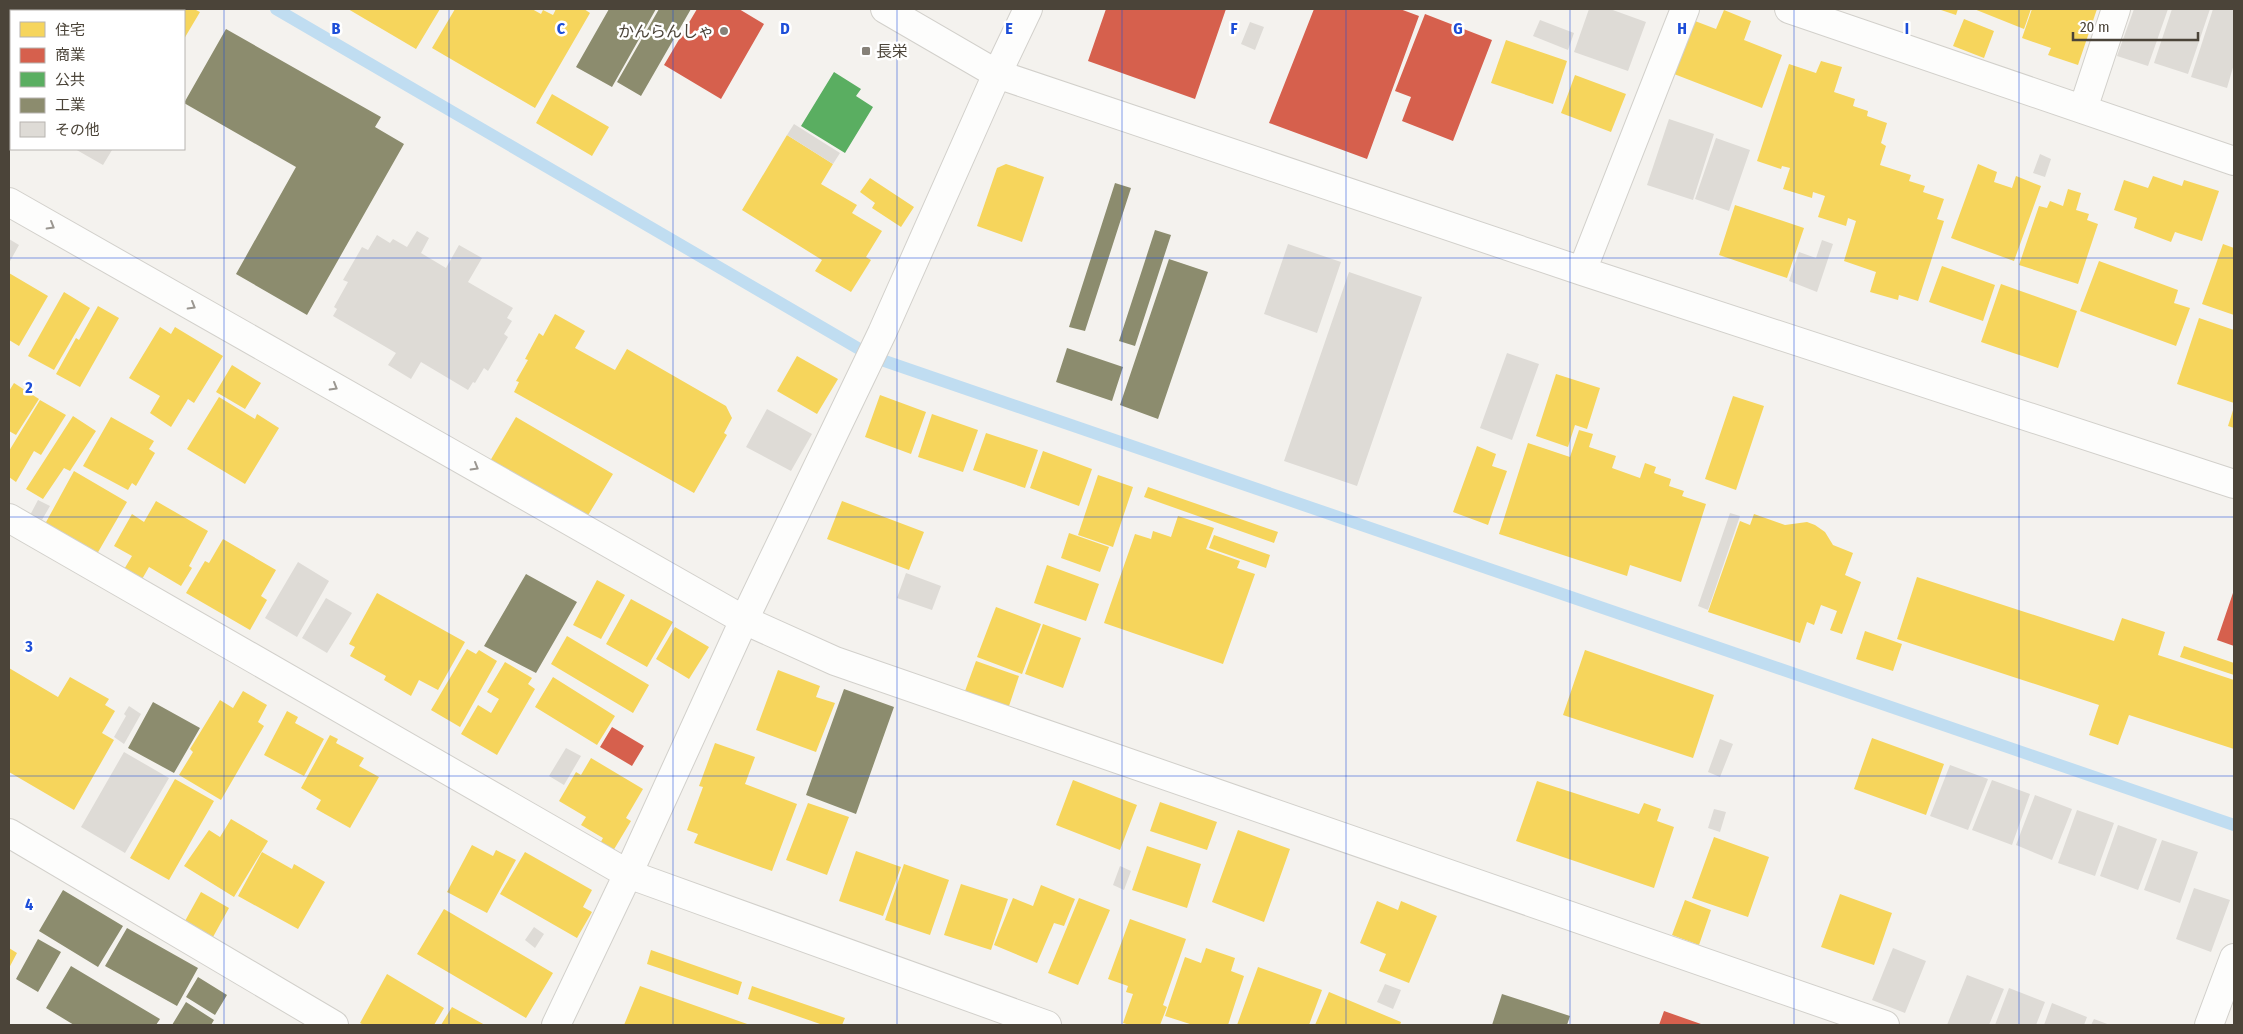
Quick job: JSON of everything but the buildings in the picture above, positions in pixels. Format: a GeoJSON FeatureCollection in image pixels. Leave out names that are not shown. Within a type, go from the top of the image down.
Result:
{"type":"FeatureCollection","features":[{"type":"Feature","properties":{"kind":"street"},"geometry":{"type":"LineString","coordinates":[[884,9],[997,74],[1582,271],[2234,484]]}},
{"type":"Feature","properties":{"kind":"street"},"geometry":{"type":"LineString","coordinates":[[556,1025],[628,874],[744,620],[864,372],[1028,9]]}},
{"type":"Feature","properties":{"kind":"street"},"geometry":{"type":"LineString","coordinates":[[1582,271],[1685,9]]}},
{"type":"Feature","properties":{"kind":"street"},"geometry":{"type":"LineString","coordinates":[[1789,9],[2234,161]]}},
{"type":"Feature","properties":{"kind":"street"},"geometry":{"type":"LineString","coordinates":[[2083,109],[2116,9]]}},
{"type":"Feature","properties":{"kind":"street"},"geometry":{"type":"LineString","coordinates":[[9,202],[744,620],[835,662],[1885,1025]]}},
{"type":"Feature","properties":{"kind":"street"},"geometry":{"type":"LineString","coordinates":[[9,518],[628,874],[1047,1025]]}},
{"type":"Feature","properties":{"kind":"street"},"geometry":{"type":"LineString","coordinates":[[9,833],[334,1025]]}},
{"type":"Feature","properties":{"kind":"street"},"geometry":{"type":"LineString","coordinates":[[2210,1025],[2234,958]]}},
{"type":"Feature","properties":{"kind":"waterway"},"geometry":{"type":"LineString","coordinates":[[276,9],[873,357],[2234,825]]}},
{"type":"Feature","properties":{"kind":"place","name":"かんらんしゃ"},"geometry":{"type":"Point","coordinates":[724,31]}},
{"type":"Feature","properties":{"kind":"place","name":"長栄"},"geometry":{"type":"Point","coordinates":[866,51]}}]}
